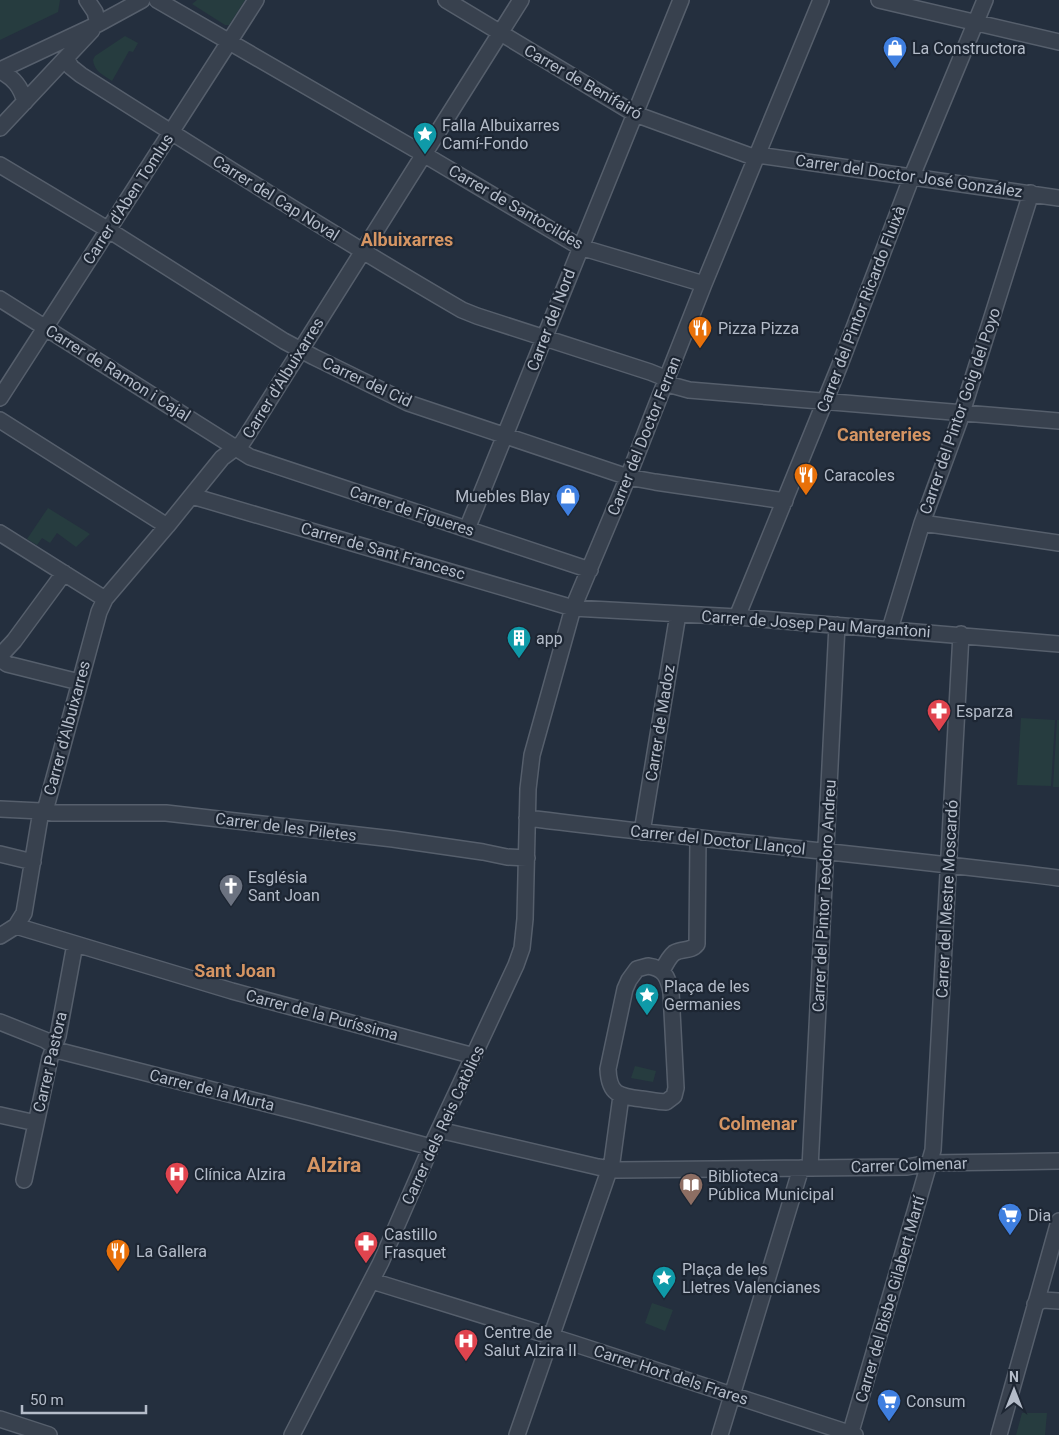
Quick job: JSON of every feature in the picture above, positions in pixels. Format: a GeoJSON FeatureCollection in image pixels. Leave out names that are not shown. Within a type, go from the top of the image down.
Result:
{"type":"FeatureCollection","features":[{"type":"Feature","properties":{"kind":"street"},"geometry":{"type":"LineString","coordinates":[[86,0],[95,12],[98,24]]}},
{"type":"Feature","properties":{"kind":"street"},"geometry":{"type":"LineString","coordinates":[[25,102],[17,84],[0,70],[98,24],[142,0]]}},
{"type":"Feature","properties":{"kind":"street","name":"Carrer de Santocildes"},"geometry":{"type":"LineString","coordinates":[[157,0],[580,247],[704,284]]}},
{"type":"Feature","properties":{"kind":"street","name":"Carrer d'Aben Tomlus"},"geometry":{"type":"LineString","coordinates":[[0,398],[256,0]]}},
{"type":"Feature","properties":{"kind":"street","name":"Carrer de Benifairó"},"geometry":{"type":"LineString","coordinates":[[446,0],[635,114],[757,156]]}},
{"type":"Feature","properties":{"kind":"street","name":"Carrer d'Albuixarres"},"geometry":{"type":"LineString","coordinates":[[16,926],[24,913],[43,811],[99,612],[105,599],[168,526],[222,458],[246,438],[522,0]]}},
{"type":"Feature","properties":{"kind":"street","name":"Carrer del Nord"},"geometry":{"type":"LineString","coordinates":[[467,529],[682,0]]}},
{"type":"Feature","properties":{"kind":"street","name":"Carrer del Doctor Ferran"},"geometry":{"type":"LineString","coordinates":[[526,887],[527,818],[532,755],[573,608],[628,477],[704,284],[820,0]]}},
{"type":"Feature","properties":{"kind":"street"},"geometry":{"type":"LineString","coordinates":[[879,0],[1059,42]]}},
{"type":"Feature","properties":{"kind":"street","name":"Carrer del Pintor Ricardo Fluixà"},"geometry":{"type":"LineString","coordinates":[[737,617],[825,402],[912,176],[985,0]]}},
{"type":"Feature","properties":{"kind":"street"},"geometry":{"type":"LineString","coordinates":[[0,128],[98,24]]}},
{"type":"Feature","properties":{"kind":"street","name":"Carrer del Cap Noval"},"geometry":{"type":"LineString","coordinates":[[66,58],[71,67],[81,75],[363,252],[462,310],[650,372],[666,382],[688,390],[1059,421]]}},
{"type":"Feature","properties":{"kind":"street","name":"Carrer del Doctor José González"},"geometry":{"type":"LineString","coordinates":[[757,156],[912,176],[1059,198]]}},
{"type":"Feature","properties":{"kind":"street","name":"Carrer del Cid"},"geometry":{"type":"LineString","coordinates":[[0,165],[107,229],[301,350],[408,403],[628,477],[785,501]]}},
{"type":"Feature","properties":{"kind":"street","name":"Carrer del Pintor Goig del Poyo"},"geometry":{"type":"LineString","coordinates":[[890,629],[922,523],[963,412],[1031,193]]}},
{"type":"Feature","properties":{"kind":"street","name":"Carrer de Ramon i Cajal"},"geometry":{"type":"LineString","coordinates":[[0,299],[236,448]]}},
{"type":"Feature","properties":{"kind":"street"},"geometry":{"type":"LineString","coordinates":[[0,420],[168,526]]}},
{"type":"Feature","properties":{"kind":"street","name":"Carrer de Figueres"},"geometry":{"type":"LineString","coordinates":[[236,448],[250,458],[590,570]]}},
{"type":"Feature","properties":{"kind":"street","name":"Carrer de Sant Francesc"},"geometry":{"type":"LineString","coordinates":[[192,496],[573,608]]}},
{"type":"Feature","properties":{"kind":"street"},"geometry":{"type":"LineString","coordinates":[[922,523],[1059,543]]}},
{"type":"Feature","properties":{"kind":"street"},"geometry":{"type":"LineString","coordinates":[[0,533],[105,599]]}},
{"type":"Feature","properties":{"kind":"street"},"geometry":{"type":"LineString","coordinates":[[64,573],[2,651],[7,664],[79,682]]}},
{"type":"Feature","properties":{"kind":"street","name":"Carrer de Josep Pau Margantoni"},"geometry":{"type":"LineString","coordinates":[[573,608],[737,617],[961,634],[1059,644]]}},
{"type":"Feature","properties":{"kind":"street","name":"Carrer de Madoz"},"geometry":{"type":"LineString","coordinates":[[642,832],[678,614]]}},
{"type":"Feature","properties":{"kind":"street","name":"Carrer del Pintor Teodoro Andreu"},"geometry":{"type":"LineString","coordinates":[[720,1435],[806,1168],[826,851],[836,625]]}},
{"type":"Feature","properties":{"kind":"street","name":"Carrer del Mestre Moscardó"},"geometry":{"type":"LineString","coordinates":[[929,1163],[933,1150],[961,634]]}},
{"type":"Feature","properties":{"kind":"street","name":"Carrer de les Piletes"},"geometry":{"type":"LineString","coordinates":[[0,809],[53,813],[166,813],[393,839],[507,857],[526,858]]}},
{"type":"Feature","properties":{"kind":"street","name":"Carrer del Doctor Llançol"},"geometry":{"type":"LineString","coordinates":[[527,818],[949,864],[1059,878]]}},
{"type":"Feature","properties":{"kind":"street"},"geometry":{"type":"LineString","coordinates":[[662,970],[674,954],[680,950],[692,949],[697,944],[698,838]]}},
{"type":"Feature","properties":{"kind":"street"},"geometry":{"type":"LineString","coordinates":[[0,854],[33,862]]}},
{"type":"Feature","properties":{"kind":"street","name":"Carrer dels Reis Catòlics"},"geometry":{"type":"LineString","coordinates":[[292,1435],[372,1281],[431,1147],[519,958],[523,939],[526,887]]}},
{"type":"Feature","properties":{"kind":"street"},"geometry":{"type":"LineString","coordinates":[[0,936],[16,926]]}},
{"type":"Feature","properties":{"kind":"street","name":"Carrer de la Puríssima"},"geometry":{"type":"LineString","coordinates":[[16,926],[241,993],[474,1056]]}},
{"type":"Feature","properties":{"kind":"street","name":"Carrer Pastora"},"geometry":{"type":"LineString","coordinates":[[24,1180],[50,1058],[58,1036],[75,944]]}},
{"type":"Feature","properties":{"kind":"street"},"geometry":{"type":"LineString","coordinates":[[648,966],[659,968],[668,978],[671,992],[676,1092],[670,1099],[660,1102],[621,1096],[611,1086],[608,1069],[625,989],[637,969],[648,966]]}},
{"type":"Feature","properties":{"kind":"street","name":"Carrer de la Murta"},"geometry":{"type":"LineString","coordinates":[[0,1022],[49,1042],[54,1049],[431,1147]]}},
{"type":"Feature","properties":{"kind":"street"},"geometry":{"type":"LineString","coordinates":[[517,1435],[610,1170],[621,1096]]}},
{"type":"Feature","properties":{"kind":"street"},"geometry":{"type":"LineString","coordinates":[[0,1116],[36,1123]]}},
{"type":"Feature","properties":{"kind":"street"},"geometry":{"type":"LineString","coordinates":[[439,1130],[610,1170]]}},
{"type":"Feature","properties":{"kind":"street","name":"Carrer Colmenar"},"geometry":{"type":"LineString","coordinates":[[610,1170],[907,1167],[929,1163],[1059,1161]]}},
{"type":"Feature","properties":{"kind":"street","name":"Carrer del Bisbe Gilabert Martí"},"geometry":{"type":"LineString","coordinates":[[852,1435],[929,1163]]}},
{"type":"Feature","properties":{"kind":"street"},"geometry":{"type":"LineString","coordinates":[[999,1435],[1059,1220]]}},
{"type":"Feature","properties":{"kind":"street","name":"Carrer Hort dels Frares"},"geometry":{"type":"LineString","coordinates":[[372,1281],[733,1394],[852,1435]]}},
{"type":"Feature","properties":{"kind":"street"},"geometry":{"type":"LineString","coordinates":[[1035,1304],[1043,1300],[1059,1301]]}},
{"type":"Feature","properties":{"kind":"street"},"geometry":{"type":"LineString","coordinates":[[0,1419],[49,1435]]}},
{"type":"Feature","properties":{"kind":"green space"},"geometry":{"type":"Polygon","coordinates":[[[0,0],[60,0],[58,12],[0,40],[0,0]]]}},
{"type":"Feature","properties":{"kind":"green space"},"geometry":{"type":"Polygon","coordinates":[[[197,0],[245,0],[229,25],[225,25],[192,4],[197,0]]]}},
{"type":"Feature","properties":{"kind":"green space"},"geometry":{"type":"Polygon","coordinates":[[[125,36],[138,43],[133,52],[129,51],[112,81],[97,70],[93,60],[95,56],[125,36]]]}},
{"type":"Feature","properties":{"kind":"green space"},"geometry":{"type":"Polygon","coordinates":[[[48,508],[90,534],[76,547],[57,533],[50,543],[42,538],[37,545],[27,539],[48,508]]]}},
{"type":"Feature","properties":{"kind":"green space"},"geometry":{"type":"Polygon","coordinates":[[[1021,718],[1055,720],[1051,786],[1017,785],[1021,718]]]}},
{"type":"Feature","properties":{"kind":"green space"},"geometry":{"type":"Polygon","coordinates":[[[1057,720],[1059,720],[1059,787],[1053,787],[1057,720]]]}},
{"type":"Feature","properties":{"kind":"green space"},"geometry":{"type":"Polygon","coordinates":[[[635,1066],[656,1071],[653,1082],[631,1078],[635,1066]]]}},
{"type":"Feature","properties":{"kind":"green space"},"geometry":{"type":"Polygon","coordinates":[[[652,1303],[673,1310],[665,1331],[645,1323],[652,1303]]]}},
{"type":"Feature","properties":{"kind":"green space"},"geometry":{"type":"Polygon","coordinates":[[[1022,1413],[1047,1413],[1045,1435],[1016,1435],[1022,1413]]]}},
{"type":"Feature","properties":{"kind":"place","name":"La Constructora"},"geometry":{"type":"Point","coordinates":[895,69]}},
{"type":"Feature","properties":{"kind":"place","name":"Falla Albuixarres Camí-Fondo"},"geometry":{"type":"Point","coordinates":[425,155]}},
{"type":"Feature","properties":{"kind":"place","name":"Pizza Pizza"},"geometry":{"type":"Point","coordinates":[700,349]}},
{"type":"Feature","properties":{"kind":"place","name":"Caracoles"},"geometry":{"type":"Point","coordinates":[806,496]}},
{"type":"Feature","properties":{"kind":"place","name":"Muebles Blay"},"geometry":{"type":"Point","coordinates":[568,517]}},
{"type":"Feature","properties":{"kind":"place","name":"app"},"geometry":{"type":"Point","coordinates":[519,659]}},
{"type":"Feature","properties":{"kind":"place","name":"Esparza"},"geometry":{"type":"Point","coordinates":[939,732]}},
{"type":"Feature","properties":{"kind":"place","name":"Església Sant Joan"},"geometry":{"type":"Point","coordinates":[231,907]}},
{"type":"Feature","properties":{"kind":"place","name":"Plaça de les Germanies"},"geometry":{"type":"Point","coordinates":[647,1016]}},
{"type":"Feature","properties":{"kind":"place","name":"Clínica Alzira"},"geometry":{"type":"Point","coordinates":[177,1195]}},
{"type":"Feature","properties":{"kind":"place","name":"Biblioteca Pública Municipal"},"geometry":{"type":"Point","coordinates":[691,1206]}},
{"type":"Feature","properties":{"kind":"place","name":"Dia"},"geometry":{"type":"Point","coordinates":[1010,1236]}},
{"type":"Feature","properties":{"kind":"place","name":"Castillo Frasquet"},"geometry":{"type":"Point","coordinates":[366,1264]}},
{"type":"Feature","properties":{"kind":"place","name":"La Gallera"},"geometry":{"type":"Point","coordinates":[118,1272]}},
{"type":"Feature","properties":{"kind":"place","name":"Plaça de les Lletres Valencianes"},"geometry":{"type":"Point","coordinates":[664,1299]}},
{"type":"Feature","properties":{"kind":"place","name":"Centre de Salut Alzira II"},"geometry":{"type":"Point","coordinates":[466,1362]}},
{"type":"Feature","properties":{"kind":"place","name":"Consum"},"geometry":{"type":"Point","coordinates":[889,1422]}},
{"type":"Feature","properties":{"kind":"district","name":"Albuixarres"},"geometry":{"type":"Point","coordinates":[407,239]}},
{"type":"Feature","properties":{"kind":"district","name":"Cantereries"},"geometry":{"type":"Point","coordinates":[884,434]}},
{"type":"Feature","properties":{"kind":"district","name":"Sant Joan"},"geometry":{"type":"Point","coordinates":[235,970]}},
{"type":"Feature","properties":{"kind":"district","name":"Colmenar"},"geometry":{"type":"Point","coordinates":[758,1123]}},
{"type":"Feature","properties":{"kind":"district","name":"Alzira"},"geometry":{"type":"Point","coordinates":[334,1165]}}]}
